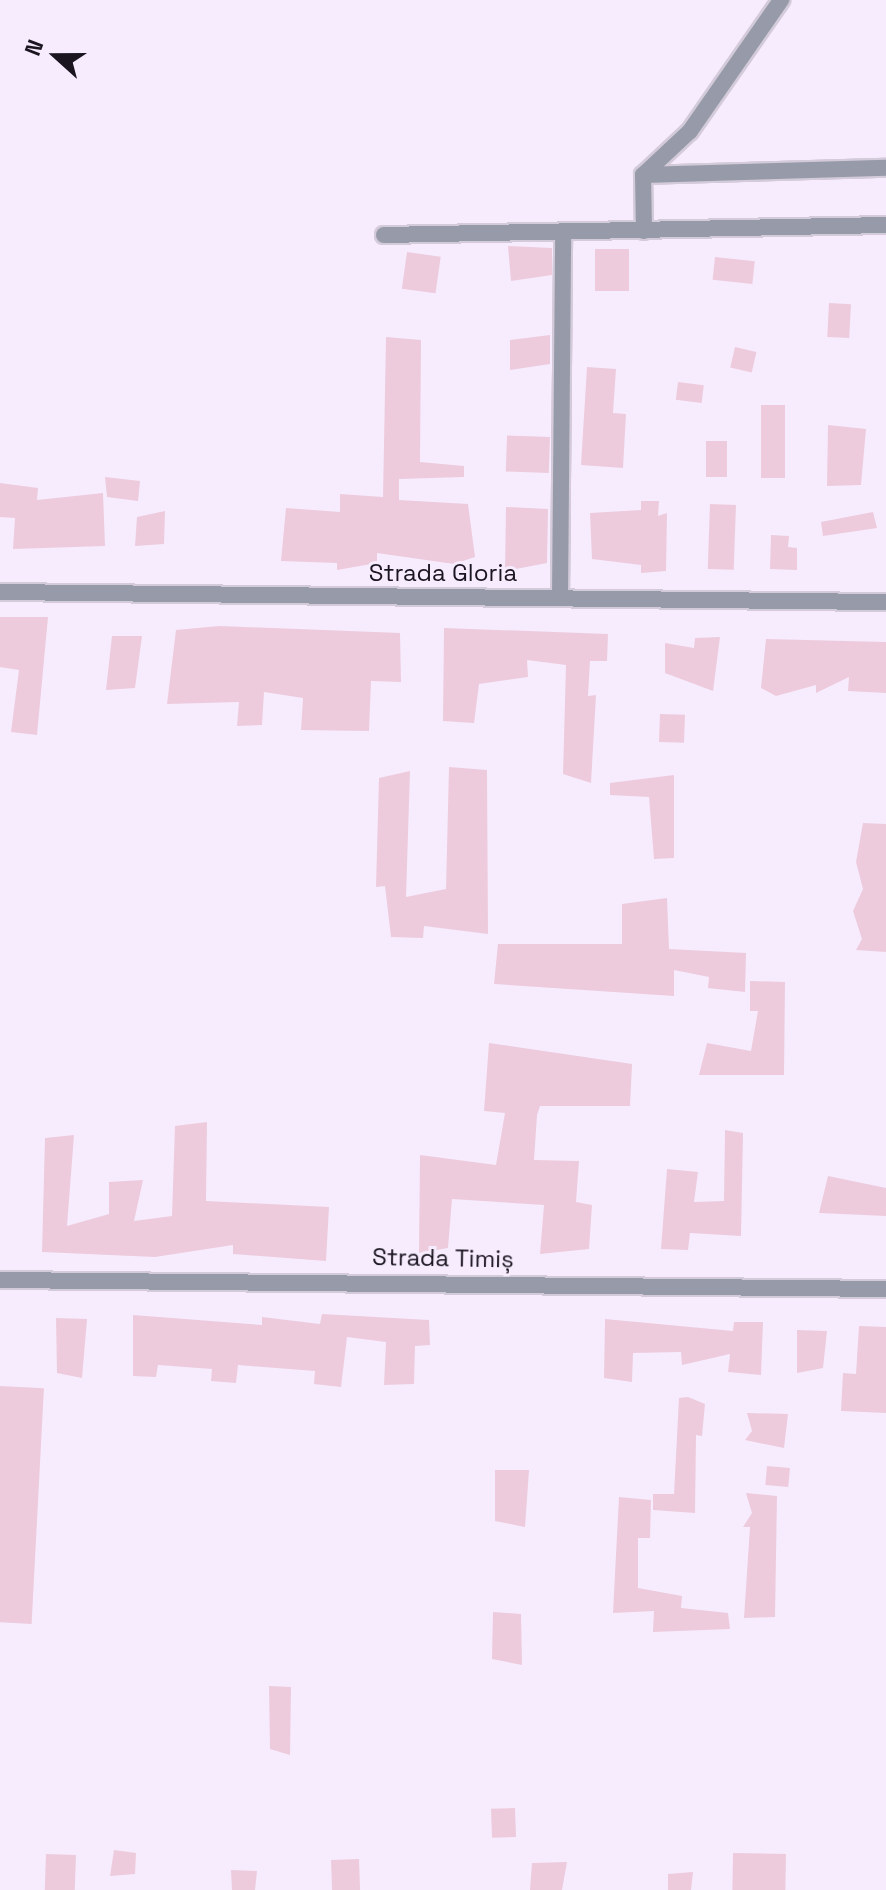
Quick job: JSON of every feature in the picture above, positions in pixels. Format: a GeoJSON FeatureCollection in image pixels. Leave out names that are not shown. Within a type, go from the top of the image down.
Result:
{"type":"FeatureCollection","features":[{"type":"Feature","properties":{"kind":"street"},"geometry":{"type":"LineString","coordinates":[[644,231],[643,175],[690,131],[781,0]]}},
{"type":"Feature","properties":{"kind":"street"},"geometry":{"type":"LineString","coordinates":[[643,175],[886,168]]}},
{"type":"Feature","properties":{"kind":"street"},"geometry":{"type":"LineString","coordinates":[[384,235],[886,225]]}},
{"type":"Feature","properties":{"kind":"street"},"geometry":{"type":"LineString","coordinates":[[560,597],[563,232]]}},
{"type":"Feature","properties":{"kind":"street","name":"Strada Gloria"},"geometry":{"type":"LineString","coordinates":[[0,592],[886,602]]}},
{"type":"Feature","properties":{"kind":"street","name":"Strada Timiș"},"geometry":{"type":"LineString","coordinates":[[0,1280],[886,1289]]}},
{"type":"Feature","properties":{"kind":"building"},"geometry":{"type":"Polygon","coordinates":[[[508,246],[552,248],[552,275],[511,281],[508,246]]]}},
{"type":"Feature","properties":{"kind":"building"},"geometry":{"type":"Polygon","coordinates":[[[595,249],[629,249],[629,291],[595,291],[595,249]]]}},
{"type":"Feature","properties":{"kind":"building"},"geometry":{"type":"Polygon","coordinates":[[[407,252],[441,257],[436,293],[402,289],[407,252]]]}},
{"type":"Feature","properties":{"kind":"building"},"geometry":{"type":"Polygon","coordinates":[[[715,257],[755,261],[752,284],[713,280],[715,257]]]}},
{"type":"Feature","properties":{"kind":"building"},"geometry":{"type":"Polygon","coordinates":[[[829,303],[851,304],[849,338],[827,337],[829,303]]]}},
{"type":"Feature","properties":{"kind":"building"},"geometry":{"type":"Polygon","coordinates":[[[550,335],[550,364],[510,370],[510,340],[550,335]]]}},
{"type":"Feature","properties":{"kind":"building"},"geometry":{"type":"Polygon","coordinates":[[[386,337],[421,340],[420,462],[464,466],[464,477],[399,479],[399,500],[468,504],[475,557],[454,564],[377,553],[377,563],[337,570],[337,563],[281,561],[286,508],[340,512],[340,494],[383,497],[386,337]]]}},
{"type":"Feature","properties":{"kind":"building"},"geometry":{"type":"Polygon","coordinates":[[[735,347],[756,352],[752,372],[730,367],[735,347]]]}},
{"type":"Feature","properties":{"kind":"building"},"geometry":{"type":"Polygon","coordinates":[[[587,367],[616,369],[613,413],[626,414],[623,468],[581,465],[587,367]]]}},
{"type":"Feature","properties":{"kind":"building"},"geometry":{"type":"Polygon","coordinates":[[[678,382],[704,385],[702,403],[676,400],[678,382]]]}},
{"type":"Feature","properties":{"kind":"building"},"geometry":{"type":"Polygon","coordinates":[[[761,405],[785,405],[785,478],[761,478],[761,405]]]}},
{"type":"Feature","properties":{"kind":"building"},"geometry":{"type":"Polygon","coordinates":[[[828,425],[866,429],[861,485],[827,486],[828,425]]]}},
{"type":"Feature","properties":{"kind":"building"},"geometry":{"type":"Polygon","coordinates":[[[507,435],[550,437],[549,473],[506,471],[507,435]]]}},
{"type":"Feature","properties":{"kind":"building"},"geometry":{"type":"Polygon","coordinates":[[[706,441],[727,441],[727,477],[706,477],[706,441]]]}},
{"type":"Feature","properties":{"kind":"building"},"geometry":{"type":"Polygon","coordinates":[[[105,477],[140,481],[138,501],[107,497],[105,477]]]}},
{"type":"Feature","properties":{"kind":"building"},"geometry":{"type":"Polygon","coordinates":[[[0,483],[38,488],[37,500],[103,493],[105,546],[13,549],[15,518],[0,517],[0,483]]]}},
{"type":"Feature","properties":{"kind":"building"},"geometry":{"type":"Polygon","coordinates":[[[641,501],[659,501],[658,516],[667,513],[666,571],[641,573],[641,565],[592,559],[590,513],[641,510],[641,501]]]}},
{"type":"Feature","properties":{"kind":"building"},"geometry":{"type":"Polygon","coordinates":[[[710,504],[736,505],[734,570],[708,569],[710,504]]]}},
{"type":"Feature","properties":{"kind":"building"},"geometry":{"type":"Polygon","coordinates":[[[506,507],[548,509],[547,563],[505,571],[506,507]]]}},
{"type":"Feature","properties":{"kind":"building"},"geometry":{"type":"Polygon","coordinates":[[[165,511],[164,544],[135,546],[137,517],[165,511]]]}},
{"type":"Feature","properties":{"kind":"building"},"geometry":{"type":"Polygon","coordinates":[[[873,512],[877,528],[823,536],[821,522],[873,512]]]}},
{"type":"Feature","properties":{"kind":"building"},"geometry":{"type":"Polygon","coordinates":[[[771,535],[789,536],[788,547],[797,548],[797,570],[770,569],[771,535]]]}},
{"type":"Feature","properties":{"kind":"building"},"geometry":{"type":"Polygon","coordinates":[[[0,617],[48,617],[37,735],[11,732],[19,670],[0,667],[0,617]]]}},
{"type":"Feature","properties":{"kind":"building"},"geometry":{"type":"Polygon","coordinates":[[[219,626],[400,633],[401,682],[371,681],[369,731],[301,730],[303,698],[264,692],[262,725],[237,726],[239,702],[167,704],[176,630],[219,626]]]}},
{"type":"Feature","properties":{"kind":"building"},"geometry":{"type":"Polygon","coordinates":[[[444,628],[608,634],[607,661],[590,661],[588,696],[596,695],[591,783],[563,774],[566,665],[527,660],[528,677],[479,684],[474,723],[443,721],[444,628]]]}},
{"type":"Feature","properties":{"kind":"building"},"geometry":{"type":"Polygon","coordinates":[[[112,636],[142,636],[135,688],[106,690],[112,636]]]}},
{"type":"Feature","properties":{"kind":"building"},"geometry":{"type":"Polygon","coordinates":[[[720,637],[713,691],[665,673],[665,643],[694,648],[695,638],[720,637]]]}},
{"type":"Feature","properties":{"kind":"building"},"geometry":{"type":"Polygon","coordinates":[[[766,639],[886,642],[886,693],[848,691],[849,677],[816,693],[816,685],[776,696],[761,688],[766,639]]]}},
{"type":"Feature","properties":{"kind":"building"},"geometry":{"type":"Polygon","coordinates":[[[660,714],[685,715],[684,743],[659,742],[660,714]]]}},
{"type":"Feature","properties":{"kind":"building"},"geometry":{"type":"Polygon","coordinates":[[[449,767],[487,770],[488,934],[424,926],[423,938],[391,937],[385,886],[376,887],[379,778],[410,771],[406,897],[446,889],[449,767]]]}},
{"type":"Feature","properties":{"kind":"building"},"geometry":{"type":"Polygon","coordinates":[[[674,775],[674,858],[654,859],[649,797],[610,795],[610,783],[674,775]]]}},
{"type":"Feature","properties":{"kind":"building"},"geometry":{"type":"Polygon","coordinates":[[[863,823],[886,824],[886,952],[856,950],[862,939],[853,911],[863,889],[856,862],[863,823]]]}},
{"type":"Feature","properties":{"kind":"building"},"geometry":{"type":"Polygon","coordinates":[[[667,898],[669,949],[746,953],[745,992],[708,988],[709,977],[674,970],[674,996],[494,984],[498,944],[622,944],[622,904],[667,898]]]}},
{"type":"Feature","properties":{"kind":"building"},"geometry":{"type":"Polygon","coordinates":[[[750,981],[785,982],[784,1075],[699,1075],[707,1043],[751,1051],[758,1011],[750,1011],[750,981]]]}},
{"type":"Feature","properties":{"kind":"building"},"geometry":{"type":"Polygon","coordinates":[[[489,1043],[632,1064],[630,1106],[540,1106],[537,1115],[534,1160],[579,1161],[576,1202],[592,1205],[589,1249],[540,1254],[544,1205],[452,1199],[448,1248],[419,1253],[420,1155],[496,1165],[505,1113],[484,1111],[489,1043]]]}},
{"type":"Feature","properties":{"kind":"building"},"geometry":{"type":"Polygon","coordinates":[[[207,1122],[206,1201],[329,1207],[326,1261],[233,1254],[233,1245],[155,1257],[42,1252],[45,1138],[74,1135],[67,1226],[109,1214],[109,1182],[143,1180],[134,1221],[172,1216],[175,1126],[207,1122]]]}},
{"type":"Feature","properties":{"kind":"building"},"geometry":{"type":"Polygon","coordinates":[[[725,1130],[743,1133],[741,1236],[690,1233],[688,1250],[661,1249],[667,1169],[698,1172],[694,1202],[724,1201],[725,1130]]]}},
{"type":"Feature","properties":{"kind":"building"},"geometry":{"type":"Polygon","coordinates":[[[828,1176],[886,1188],[886,1216],[819,1213],[828,1176]]]}},
{"type":"Feature","properties":{"kind":"building"},"geometry":{"type":"Polygon","coordinates":[[[322,1314],[429,1320],[430,1345],[415,1346],[414,1384],[384,1385],[386,1342],[347,1337],[341,1387],[314,1384],[315,1371],[238,1365],[236,1383],[211,1381],[212,1369],[158,1365],[156,1377],[133,1376],[133,1315],[262,1325],[262,1317],[320,1324],[322,1314]]]}},
{"type":"Feature","properties":{"kind":"building"},"geometry":{"type":"Polygon","coordinates":[[[56,1318],[87,1319],[82,1378],[57,1373],[56,1318]]]}},
{"type":"Feature","properties":{"kind":"building"},"geometry":{"type":"Polygon","coordinates":[[[605,1319],[733,1331],[734,1322],[763,1322],[761,1375],[728,1372],[730,1354],[682,1365],[681,1352],[633,1353],[632,1382],[604,1378],[605,1319]]]}},
{"type":"Feature","properties":{"kind":"building"},"geometry":{"type":"Polygon","coordinates":[[[859,1326],[886,1327],[886,1413],[841,1411],[843,1373],[856,1374],[859,1326]]]}},
{"type":"Feature","properties":{"kind":"building"},"geometry":{"type":"Polygon","coordinates":[[[797,1330],[827,1331],[823,1368],[797,1373],[797,1330]]]}},
{"type":"Feature","properties":{"kind":"building"},"geometry":{"type":"Polygon","coordinates":[[[0,1386],[44,1388],[32,1624],[0,1622],[0,1386]]]}},
{"type":"Feature","properties":{"kind":"building"},"geometry":{"type":"Polygon","coordinates":[[[688,1397],[705,1404],[702,1436],[696,1435],[695,1513],[653,1510],[653,1494],[674,1494],[679,1398],[688,1397]]]}},
{"type":"Feature","properties":{"kind":"building"},"geometry":{"type":"Polygon","coordinates":[[[747,1413],[788,1414],[784,1448],[745,1440],[752,1431],[747,1413]]]}},
{"type":"Feature","properties":{"kind":"building"},"geometry":{"type":"Polygon","coordinates":[[[767,1466],[790,1468],[788,1487],[765,1485],[767,1466]]]}},
{"type":"Feature","properties":{"kind":"building"},"geometry":{"type":"Polygon","coordinates":[[[495,1470],[529,1470],[525,1527],[495,1521],[495,1470]]]}},
{"type":"Feature","properties":{"kind":"building"},"geometry":{"type":"Polygon","coordinates":[[[746,1493],[777,1496],[775,1617],[744,1618],[750,1527],[743,1527],[752,1513],[746,1493]]]}},
{"type":"Feature","properties":{"kind":"building"},"geometry":{"type":"Polygon","coordinates":[[[619,1497],[651,1500],[650,1538],[638,1538],[638,1588],[682,1596],[681,1608],[728,1613],[730,1629],[653,1632],[654,1611],[613,1613],[619,1497]]]}},
{"type":"Feature","properties":{"kind":"building"},"geometry":{"type":"Polygon","coordinates":[[[493,1612],[521,1614],[522,1665],[492,1659],[493,1612]]]}},
{"type":"Feature","properties":{"kind":"building"},"geometry":{"type":"Polygon","coordinates":[[[269,1686],[291,1687],[290,1755],[270,1749],[269,1686]]]}},
{"type":"Feature","properties":{"kind":"building"},"geometry":{"type":"Polygon","coordinates":[[[515,1808],[516,1837],[492,1838],[491,1809],[515,1808]]]}},
{"type":"Feature","properties":{"kind":"building"},"geometry":{"type":"Polygon","coordinates":[[[114,1850],[136,1853],[135,1874],[110,1876],[114,1850]]]}},
{"type":"Feature","properties":{"kind":"building"},"geometry":{"type":"Polygon","coordinates":[[[733,1853],[786,1854],[785,1890],[732,1890],[733,1853]]]}},
{"type":"Feature","properties":{"kind":"building"},"geometry":{"type":"Polygon","coordinates":[[[46,1854],[76,1855],[75,1890],[45,1890],[46,1854]]]}},
{"type":"Feature","properties":{"kind":"building"},"geometry":{"type":"Polygon","coordinates":[[[359,1859],[360,1890],[332,1890],[331,1860],[359,1859]]]}},
{"type":"Feature","properties":{"kind":"building"},"geometry":{"type":"Polygon","coordinates":[[[567,1862],[562,1890],[530,1890],[532,1863],[567,1862]]]}},
{"type":"Feature","properties":{"kind":"building"},"geometry":{"type":"Polygon","coordinates":[[[231,1870],[257,1871],[255,1890],[232,1890],[231,1870]]]}},
{"type":"Feature","properties":{"kind":"building"},"geometry":{"type":"Polygon","coordinates":[[[693,1872],[691,1890],[668,1890],[668,1874],[693,1872]]]}}]}
